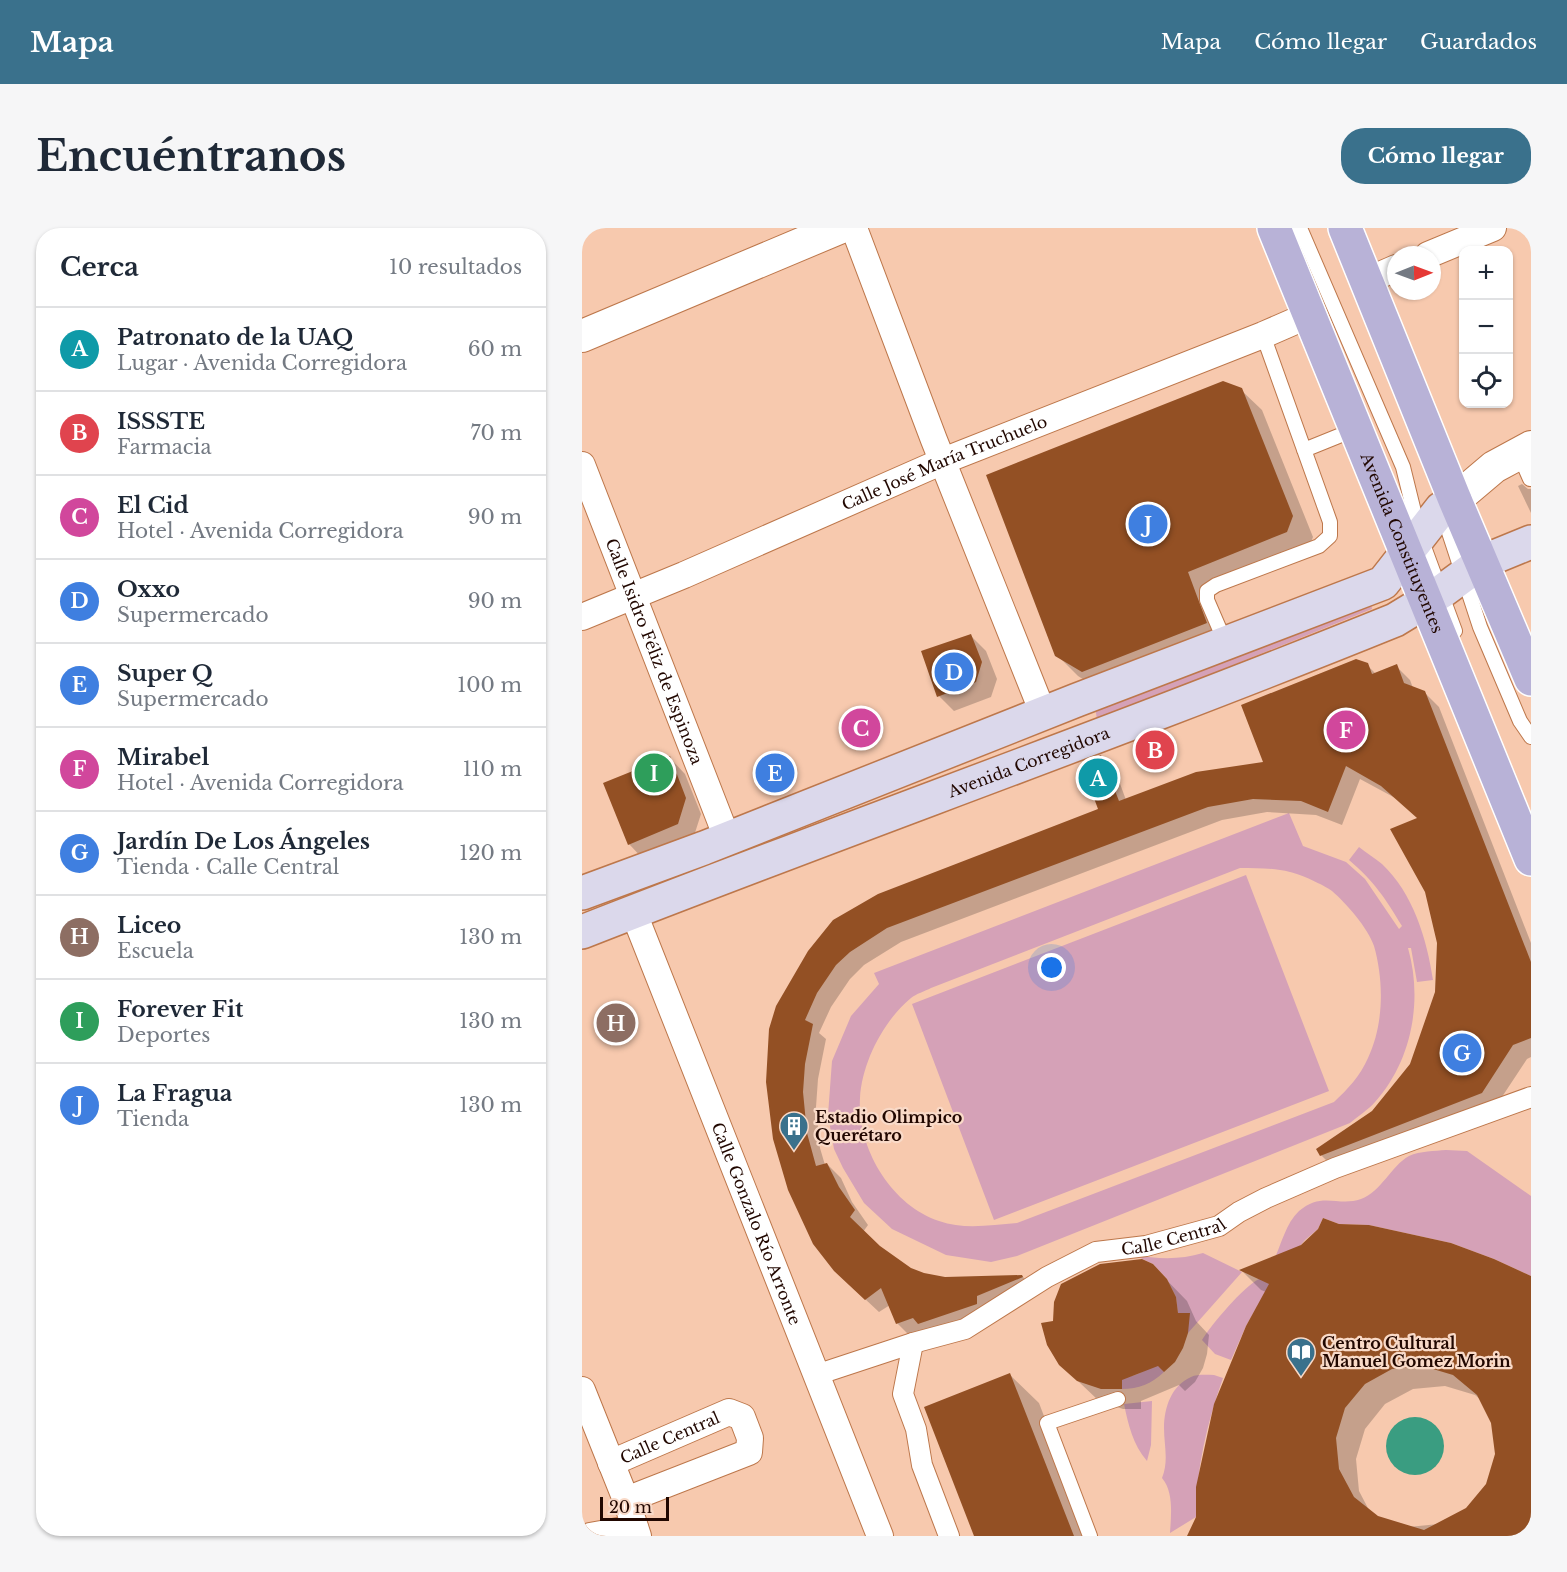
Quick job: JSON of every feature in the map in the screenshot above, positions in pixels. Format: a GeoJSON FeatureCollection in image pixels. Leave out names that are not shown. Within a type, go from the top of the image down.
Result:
{"type":"FeatureCollection","features":[{"type":"Feature","properties":{"kind":"main road","name":"Avenida Constituyentes"},"geometry":{"type":"LineString","coordinates":[[1274,228],[1356,429],[1413,544],[1453,583],[1531,679]]}},
{"type":"Feature","properties":{"kind":"main road","name":"Avenida Constituyentes"},"geometry":{"type":"LineString","coordinates":[[1345,228],[1357,276],[1445,503],[1453,583],[1531,859]]}},
{"type":"Feature","properties":{"kind":"main road"},"geometry":{"type":"LineString","coordinates":[[582,893],[704,848],[1043,713],[1383,583],[1445,503]]}},
{"type":"Feature","properties":{"kind":"main road","name":"Avenida Corregidora"},"geometry":{"type":"LineString","coordinates":[[582,932],[1274,669],[1395,620],[1453,583],[1531,542]]}},
{"type":"Feature","properties":{"kind":"street"},"geometry":{"type":"LineString","coordinates":[[582,336],[839,228]]}},
{"type":"Feature","properties":{"kind":"street"},"geometry":{"type":"LineString","coordinates":[[854,228],[1043,713]]}},
{"type":"Feature","properties":{"kind":"street"},"geometry":{"type":"LineString","coordinates":[[1441,250],[1493,228]]}},
{"type":"Feature","properties":{"kind":"street"},"geometry":{"type":"LineString","coordinates":[[1357,276],[1387,270]]}},
{"type":"Feature","properties":{"kind":"street","name":"Calle José María Truchuelo"},"geometry":{"type":"LineString","coordinates":[[582,617],[943,461],[1309,315]]}},
{"type":"Feature","properties":{"kind":"street"},"geometry":{"type":"LineString","coordinates":[[1445,503],[1494,467],[1527,460]]}},
{"type":"Feature","properties":{"kind":"street","name":"Calle Isidro Féliz de Espinoza"},"geometry":{"type":"LineString","coordinates":[[582,465],[727,838]]}},
{"type":"Feature","properties":{"kind":"street","name":"Calle Gonzalo Río Arronte"},"geometry":{"type":"LineString","coordinates":[[633,911],[880,1536]]}},
{"type":"Feature","properties":{"kind":"street","name":"Calle Central"},"geometry":{"type":"LineString","coordinates":[[816,1375],[913,1343],[965,1329],[1047,1277],[1096,1252],[1146,1245],[1219,1226],[1266,1198],[1335,1168],[1531,1097]]}},
{"type":"Feature","properties":{"kind":"street"},"geometry":{"type":"LineString","coordinates":[[913,1343],[903,1394],[916,1429],[922,1466],[949,1536]]}},
{"type":"Feature","properties":{"kind":"street"},"geometry":{"type":"LineString","coordinates":[[582,1390],[626,1500],[636,1532],[590,1536]]}},
{"type":"Feature","properties":{"kind":"street","name":"Calle Central"},"geometry":{"type":"LineString","coordinates":[[611,1463],[729,1412],[742,1417],[750,1438],[749,1452],[626,1500]]}},
{"type":"Feature","properties":{"kind":"lane"},"geometry":{"type":"LineString","coordinates":[[1300,228],[1403,467],[1413,544]]}},
{"type":"Feature","properties":{"kind":"lane"},"geometry":{"type":"LineString","coordinates":[[1357,276],[1431,478]]}},
{"type":"Feature","properties":{"kind":"lane"},"geometry":{"type":"LineString","coordinates":[[1226,644],[1207,600],[1207,591],[1216,585],[1319,546],[1330,536],[1330,522],[1263,335]]}},
{"type":"Feature","properties":{"kind":"lane"},"geometry":{"type":"LineString","coordinates":[[1304,450],[1356,429]]}},
{"type":"Feature","properties":{"kind":"lane"},"geometry":{"type":"LineString","coordinates":[[1453,583],[1462,648]]}},
{"type":"Feature","properties":{"kind":"lane"},"geometry":{"type":"LineString","coordinates":[[1453,583],[1480,627],[1520,721],[1531,737]]}},
{"type":"Feature","properties":{"kind":"lane"},"geometry":{"type":"LineString","coordinates":[[1090,1536],[1047,1423],[1118,1399]]}},
{"type":"Feature","properties":{"kind":"shaded area"},"geometry":{"type":"Polygon","coordinates":[[[1370,598],[1372,609],[1097,720],[1095,706],[1370,598]]]}},
{"type":"Feature","properties":{"kind":"shaded area"},"geometry":{"type":"Polygon","coordinates":[[[1289,813],[1303,846],[1346,862],[1365,879],[1399,929],[1402,926],[1384,898],[1349,860],[1359,847],[1382,864],[1393,876],[1417,918],[1427,949],[1433,980],[1417,982],[1411,948],[1408,948],[1414,988],[1414,1009],[1406,1049],[1388,1086],[1372,1105],[1350,1123],[1017,1256],[991,1262],[946,1255],[892,1229],[864,1203],[834,1149],[828,1115],[832,1061],[851,1016],[879,984],[874,973],[1289,813]],[[1240,868],[931,988],[911,998],[901,1007],[883,1031],[870,1057],[860,1098],[864,1136],[880,1172],[892,1188],[922,1213],[948,1224],[978,1226],[1017,1223],[1334,1102],[1361,1071],[1377,1031],[1381,988],[1374,946],[1356,916],[1338,896],[1328,889],[1306,877],[1290,872],[1240,868]]]}},
{"type":"Feature","properties":{"kind":"shaded area"},"geometry":{"type":"Polygon","coordinates":[[[1246,875],[1329,1091],[994,1220],[912,1004],[1246,875]]]}},
{"type":"Feature","properties":{"kind":"shaded area"},"geometry":{"type":"Polygon","coordinates":[[[1446,1150],[1467,1151],[1531,1196],[1531,1276],[1451,1243],[1369,1225],[1339,1224],[1323,1218],[1318,1229],[1305,1240],[1284,1265],[1274,1260],[1294,1216],[1307,1205],[1323,1201],[1361,1199],[1374,1191],[1409,1156],[1446,1150]]]}},
{"type":"Feature","properties":{"kind":"shaded area"},"geometry":{"type":"Polygon","coordinates":[[[1203,1253],[1242,1272],[1188,1333],[1178,1313],[1176,1297],[1167,1279],[1153,1264],[1134,1255],[1169,1258],[1203,1253]]]}},
{"type":"Feature","properties":{"kind":"shaded area"},"geometry":{"type":"Polygon","coordinates":[[[1259,1279],[1270,1284],[1246,1326],[1231,1360],[1215,1354],[1202,1340],[1228,1307],[1259,1279]]]}},
{"type":"Feature","properties":{"kind":"shaded area"},"geometry":{"type":"Polygon","coordinates":[[[1156,1363],[1164,1372],[1159,1376],[1139,1387],[1122,1389],[1121,1378],[1140,1373],[1156,1363]]]}},
{"type":"Feature","properties":{"kind":"shaded area"},"geometry":{"type":"Polygon","coordinates":[[[1196,1375],[1214,1375],[1223,1378],[1204,1446],[1198,1481],[1196,1517],[1170,1533],[1170,1497],[1162,1478],[1166,1453],[1164,1428],[1166,1412],[1174,1391],[1184,1381],[1196,1375]]]}},
{"type":"Feature","properties":{"kind":"shaded area"},"geometry":{"type":"Polygon","coordinates":[[[1152,1401],[1151,1445],[1147,1461],[1129,1427],[1124,1404],[1152,1401]]]}},
{"type":"Feature","properties":{"kind":"water"},"geometry":{"type":"Polygon","coordinates":[[[1409,1417],[1421,1417],[1436,1425],[1444,1440],[1444,1452],[1436,1467],[1421,1475],[1409,1475],[1394,1467],[1386,1452],[1386,1440],[1394,1425],[1409,1417]]]}},
{"type":"Feature","properties":{"kind":"building"},"geometry":{"type":"Polygon","coordinates":[[[1223,381],[1242,388],[1293,516],[1287,532],[1188,572],[1207,623],[1082,672],[1055,656],[986,475],[1223,381]]]}},
{"type":"Feature","properties":{"kind":"building"},"geometry":{"type":"Polygon","coordinates":[[[971,634],[982,662],[976,682],[937,697],[921,651],[971,634]]]}},
{"type":"Feature","properties":{"kind":"building"},"geometry":{"type":"Polygon","coordinates":[[[1356,659],[1368,663],[1372,674],[1397,664],[1404,683],[1425,691],[1531,962],[1531,1038],[1513,1045],[1482,1093],[1320,1156],[1316,1149],[1372,1111],[1410,1064],[1435,992],[1437,943],[1425,892],[1390,829],[1417,818],[1381,786],[1346,766],[1328,812],[1301,801],[1253,799],[1208,807],[887,928],[850,952],[836,965],[817,993],[805,1020],[813,1024],[805,1064],[803,1092],[807,1133],[816,1166],[827,1163],[839,1187],[855,1210],[850,1217],[880,1246],[911,1268],[945,1277],[1022,1275],[1023,1277],[977,1296],[977,1304],[918,1324],[913,1318],[896,1324],[881,1288],[865,1300],[834,1271],[813,1244],[788,1190],[773,1139],[766,1082],[769,1029],[776,1006],[808,951],[833,920],[878,894],[1098,809],[1081,763],[1101,755],[1119,801],[1196,772],[1263,762],[1241,705],[1356,659]]]}},
{"type":"Feature","properties":{"kind":"building"},"geometry":{"type":"Polygon","coordinates":[[[670,756],[686,798],[678,824],[628,845],[603,783],[670,756]]]}},
{"type":"Feature","properties":{"kind":"building","name":"Centro Cultural Manuel Gomez Morin"},"geometry":{"type":"Polygon","coordinates":[[[1323,1218],[1339,1224],[1369,1225],[1451,1243],[1531,1276],[1531,1536],[1187,1536],[1196,1517],[1196,1487],[1214,1404],[1246,1326],[1269,1284],[1239,1270],[1301,1245],[1318,1229],[1323,1218]],[[1423,1366],[1392,1369],[1365,1384],[1345,1408],[1336,1438],[1339,1469],[1354,1497],[1378,1516],[1424,1530],[1466,1508],[1486,1484],[1495,1454],[1491,1423],[1477,1395],[1453,1375],[1423,1366]]]}},
{"type":"Feature","properties":{"kind":"building"},"geometry":{"type":"Polygon","coordinates":[[[1142,1259],[1153,1264],[1167,1279],[1176,1297],[1178,1313],[1190,1313],[1188,1333],[1183,1348],[1175,1362],[1164,1372],[1158,1366],[1122,1380],[1122,1389],[1101,1389],[1077,1381],[1059,1365],[1047,1345],[1041,1323],[1053,1321],[1054,1302],[1061,1284],[1100,1264],[1142,1259]]]}},
{"type":"Feature","properties":{"kind":"building"},"geometry":{"type":"Polygon","coordinates":[[[1010,1373],[1074,1536],[974,1536],[924,1407],[1010,1373]]]}},
{"type":"Feature","properties":{"kind":"place","name":"La Fragua"},"geometry":{"type":"Point","coordinates":[1148,524]}},
{"type":"Feature","properties":{"kind":"place","name":"Oxxo"},"geometry":{"type":"Point","coordinates":[954,672]}},
{"type":"Feature","properties":{"kind":"place","name":"El Cid"},"geometry":{"type":"Point","coordinates":[861,728]}},
{"type":"Feature","properties":{"kind":"place","name":"Mirabel"},"geometry":{"type":"Point","coordinates":[1346,730]}},
{"type":"Feature","properties":{"kind":"place","name":"ISSSTE"},"geometry":{"type":"Point","coordinates":[1155,750]}},
{"type":"Feature","properties":{"kind":"place","name":"Forever Fit"},"geometry":{"type":"Point","coordinates":[654,773]}},
{"type":"Feature","properties":{"kind":"place","name":"Super Q"},"geometry":{"type":"Point","coordinates":[775,773]}},
{"type":"Feature","properties":{"kind":"place","name":"Patronato de la UAQ"},"geometry":{"type":"Point","coordinates":[1098,778]}},
{"type":"Feature","properties":{"kind":"place","name":"Liceo"},"geometry":{"type":"Point","coordinates":[616,1023]}},
{"type":"Feature","properties":{"kind":"place","name":"Jardín De Los Ángeles"},"geometry":{"type":"Point","coordinates":[1462,1053]}},
{"type":"Feature","properties":{"kind":"place","name":"Estadio Olimpico Querétaro"},"geometry":{"type":"Point","coordinates":[794,1152]}},
{"type":"Feature","properties":{"kind":"place","name":"Centro Cultural Manuel Gomez Morin"},"geometry":{"type":"Point","coordinates":[1301,1378]}}]}
